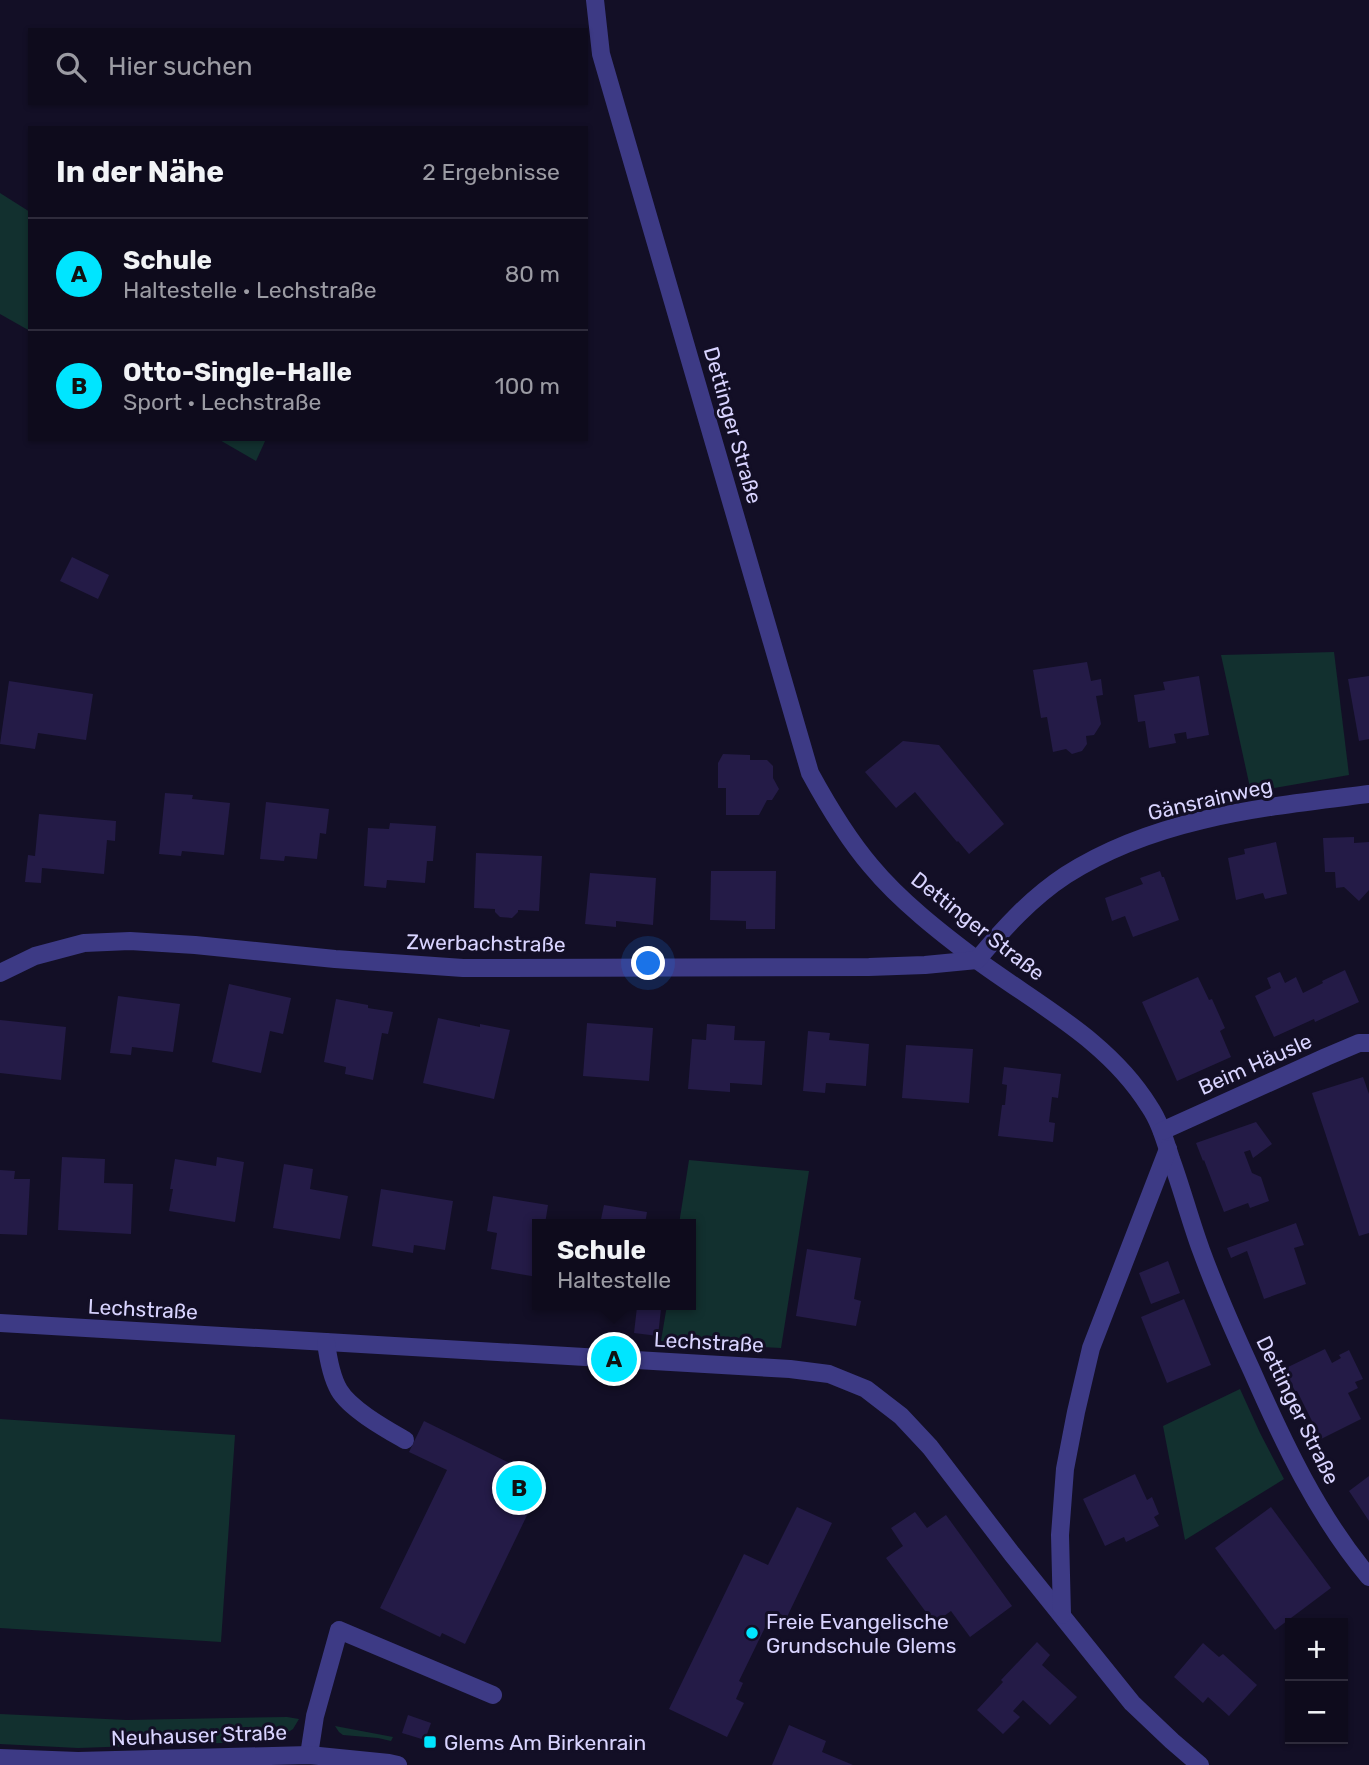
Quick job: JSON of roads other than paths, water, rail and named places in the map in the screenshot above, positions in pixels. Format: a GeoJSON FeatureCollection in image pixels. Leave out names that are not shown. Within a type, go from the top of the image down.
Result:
{"type":"FeatureCollection","features":[{"type":"Feature","properties":{"kind":"street","name":"Dettinger Straße"},"geometry":{"type":"LineString","coordinates":[[595,0],[601,54],[810,773],[845,832],[871,867],[911,906],[977,960],[1085,1035],[1136,1087],[1150,1107],[1162,1131],[1201,1251],[1277,1428],[1329,1522],[1369,1577]]}},
{"type":"Feature","properties":{"kind":"street","name":"Gänsrainweg"},"geometry":{"type":"LineString","coordinates":[[977,960],[1007,925],[1066,875],[1137,839],[1235,813],[1369,794]]}},
{"type":"Feature","properties":{"kind":"street","name":"Zwerbachstraße"},"geometry":{"type":"LineString","coordinates":[[0,973],[35,956],[84,943],[130,941],[463,968],[869,967],[977,960]]}},
{"type":"Feature","properties":{"kind":"street","name":"Beim Häusle"},"geometry":{"type":"LineString","coordinates":[[1162,1131],[1326,1056],[1369,1043]]}},
{"type":"Feature","properties":{"kind":"street"},"geometry":{"type":"LineString","coordinates":[[1062,1615],[1062,1509],[1065,1469],[1076,1412],[1091,1348],[1168,1149]]}},
{"type":"Feature","properties":{"kind":"street","name":"Lechstraße"},"geometry":{"type":"LineString","coordinates":[[0,1323],[778,1368],[829,1374],[866,1389],[901,1416],[930,1447],[1132,1703],[1200,1765]]}},
{"type":"Feature","properties":{"kind":"street"},"geometry":{"type":"LineString","coordinates":[[326,1342],[339,1391],[359,1411],[405,1440]]}},
{"type":"Feature","properties":{"kind":"street"},"geometry":{"type":"LineString","coordinates":[[309,1755],[315,1716],[339,1630],[493,1695]]}},
{"type":"Feature","properties":{"kind":"street","name":"Neuhauser Straße"},"geometry":{"type":"LineString","coordinates":[[0,1758],[78,1762],[309,1755],[398,1765]]}},
{"type":"Feature","properties":{"kind":"place","name":"Schule"},"geometry":{"type":"Point","coordinates":[614,1359]}},
{"type":"Feature","properties":{"kind":"place","name":"Otto-Single-Halle"},"geometry":{"type":"Point","coordinates":[519,1488]}},
{"type":"Feature","properties":{"kind":"place","name":"Freie Evangelische Grundschule Glems"},"geometry":{"type":"Point","coordinates":[752,1633]}},
{"type":"Feature","properties":{"kind":"place","name":"Glems Am Birkenrain"},"geometry":{"type":"Point","coordinates":[430,1742]}}]}
